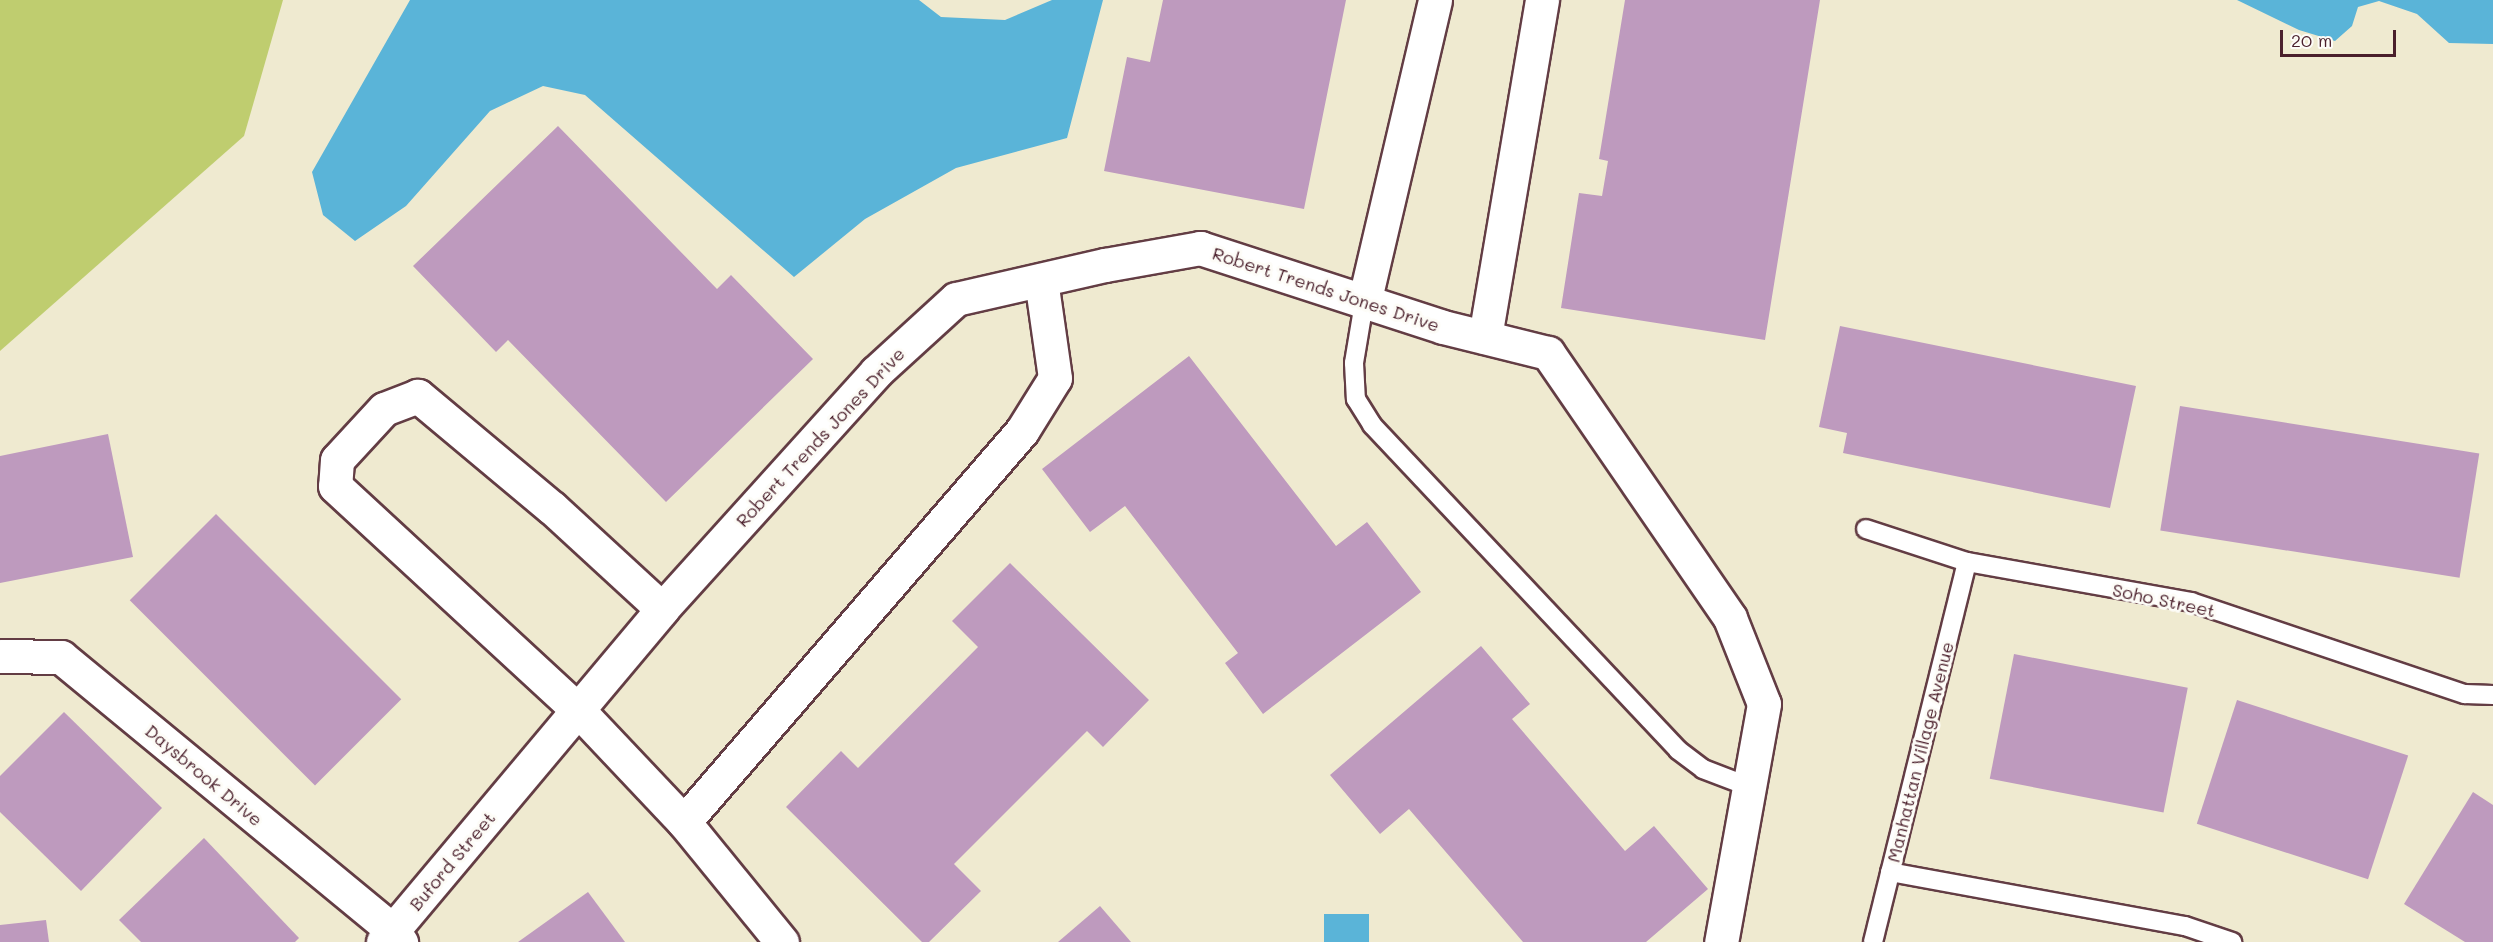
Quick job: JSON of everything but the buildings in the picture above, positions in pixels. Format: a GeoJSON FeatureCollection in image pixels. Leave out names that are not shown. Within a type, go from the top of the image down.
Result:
{"type":"FeatureCollection","features":[{"type":"Feature","properties":{"kind":"street"},"geometry":{"type":"LineString","coordinates":[[1364,303],[1435,0]]}},
{"type":"Feature","properties":{"kind":"street"},"geometry":{"type":"LineString","coordinates":[[1485,338],[1542,0]]}},
{"type":"Feature","properties":{"kind":"street","name":"Robert Trends Jones Drive"},"geometry":{"type":"LineString","coordinates":[[521,779],[662,609],[876,372],[956,299],[1200,248],[1364,303],[1485,338],[1548,353],[1730,618],[1764,704],[1721,942]]}},
{"type":"Feature","properties":{"kind":"street"},"geometry":{"type":"LineString","coordinates":[[684,822],[1022,431],[1055,378],[1041,280]]}},
{"type":"Feature","properties":{"kind":"street"},"geometry":{"type":"LineString","coordinates":[[662,609],[552,508],[418,396],[384,409],[337,460],[335,486],[577,710],[684,822],[782,942]]}},
{"type":"Feature","properties":{"kind":"street","name":"Daysbrook Drive"},"geometry":{"type":"LineString","coordinates":[[0,656],[62,657],[392,938]]}},
{"type":"Feature","properties":{"kind":"street","name":"Buford Street"},"geometry":{"type":"LineString","coordinates":[[392,938],[521,779]]}},
{"type":"Feature","properties":{"kind":"lane"},"geometry":{"type":"LineString","coordinates":[[1364,303],[1354,363],[1356,399],[1372,425],[1678,750],[1703,769],[1750,786]]}},
{"type":"Feature","properties":{"kind":"lane","name":"Soho Street"},"geometry":{"type":"LineString","coordinates":[[1866,529],[1967,562],[2191,602],[2465,694],[2493,695]]}},
{"type":"Feature","properties":{"kind":"lane","name":"Manhattan Village Avenue"},"geometry":{"type":"LineString","coordinates":[[1873,942],[1967,562]]}},
{"type":"Feature","properties":{"kind":"lane"},"geometry":{"type":"LineString","coordinates":[[1890,872],[2185,926],[2232,942]]}},
{"type":"Feature","properties":{"kind":"green space"},"geometry":{"type":"Polygon","coordinates":[[[0,0],[283,0],[244,136],[0,351],[0,0]]]}},
{"type":"Feature","properties":{"kind":"water"},"geometry":{"type":"Polygon","coordinates":[[[410,0],[919,0],[941,17],[1005,20],[1052,0],[1103,0],[1067,138],[956,168],[865,219],[794,277],[585,95],[543,86],[490,111],[406,206],[355,241],[323,215],[312,172],[410,0]]]}},
{"type":"Feature","properties":{"kind":"water"},"geometry":{"type":"Polygon","coordinates":[[[2237,0],[2493,0],[2493,44],[2449,43],[2417,14],[2379,1],[2358,7],[2352,26],[2335,41],[2299,30],[2237,0]]]}},
{"type":"Feature","properties":{"kind":"water"},"geometry":{"type":"Polygon","coordinates":[[[1324,914],[1369,914],[1369,942],[1324,942],[1324,914]]]}}]}
